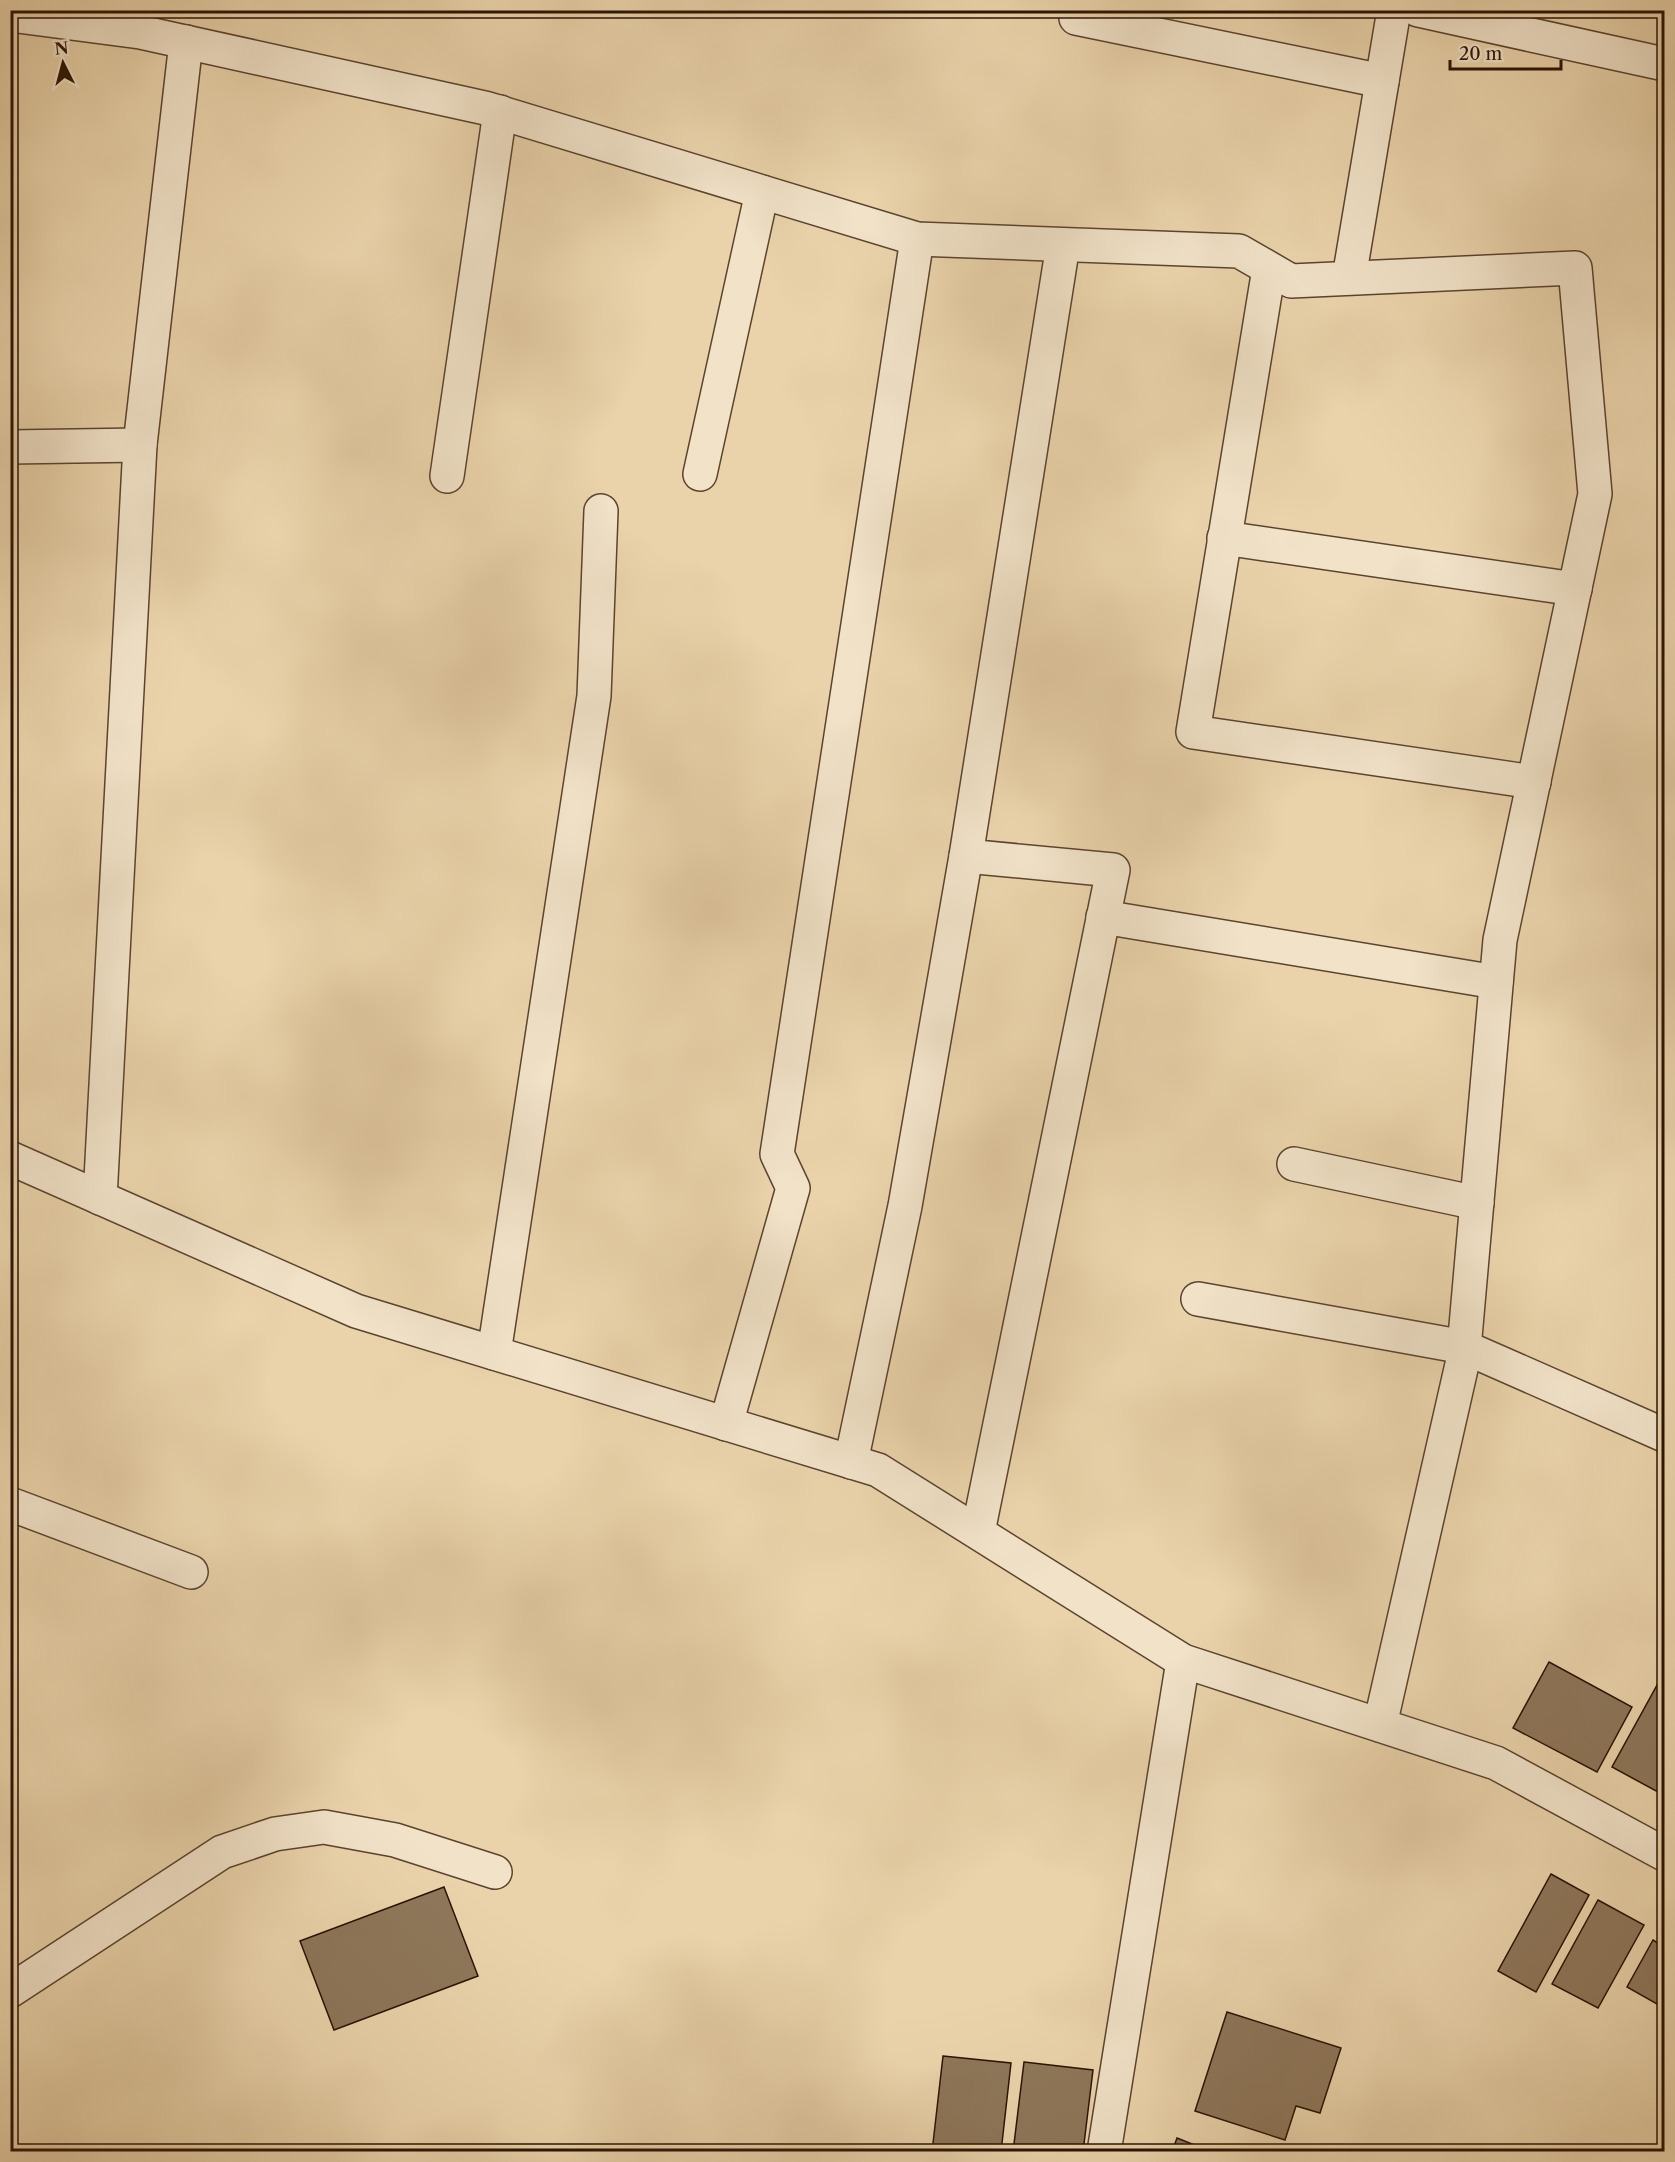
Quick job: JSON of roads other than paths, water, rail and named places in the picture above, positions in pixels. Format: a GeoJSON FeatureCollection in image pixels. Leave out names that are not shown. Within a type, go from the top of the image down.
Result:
{"type":"FeatureCollection","features":[{"type":"Feature","properties":{"kind":"street"},"geometry":{"type":"LineString","coordinates":[[1076,10],[1076,18],[1382,81]]}},
{"type":"Feature","properties":{"kind":"street"},"geometry":{"type":"LineString","coordinates":[[1349,278],[1394,10]]}},
{"type":"Feature","properties":{"kind":"street"},"geometry":{"type":"LineString","coordinates":[[1418,10],[1665,64]]}},
{"type":"Feature","properties":{"kind":"street"},"geometry":{"type":"LineString","coordinates":[[10,15],[125,20],[186,42],[500,112],[917,239],[1239,251],[1291,281],[1575,268],[1595,494],[1500,940],[1464,1347],[1380,1725]]}},
{"type":"Feature","properties":{"kind":"street"},"geometry":{"type":"LineString","coordinates":[[100,1198],[140,445],[186,42]]}},
{"type":"Feature","properties":{"kind":"street"},"geometry":{"type":"LineString","coordinates":[[447,476],[500,112]]}},
{"type":"Feature","properties":{"kind":"street"},"geometry":{"type":"LineString","coordinates":[[700,474],[762,192]]}},
{"type":"Feature","properties":{"kind":"street"},"geometry":{"type":"LineString","coordinates":[[726,1424],[793,1188],[777,1154],[917,239]]}},
{"type":"Feature","properties":{"kind":"street"},"geometry":{"type":"LineString","coordinates":[[851,1462],[904,1206],[966,856],[1063,245]]}},
{"type":"Feature","properties":{"kind":"street"},"geometry":{"type":"LineString","coordinates":[[1269,269],[1192,732],[1534,782]]}},
{"type":"Feature","properties":{"kind":"street"},"geometry":{"type":"LineString","coordinates":[[10,447],[140,445]]}},
{"type":"Feature","properties":{"kind":"street"},"geometry":{"type":"LineString","coordinates":[[494,1353],[594,696],[601,511]]}},
{"type":"Feature","properties":{"kind":"street"},"geometry":{"type":"LineString","coordinates":[[1224,538],[1575,589]]}},
{"type":"Feature","properties":{"kind":"street"},"geometry":{"type":"LineString","coordinates":[[966,856],[1113,870],[978,1532]]}},
{"type":"Feature","properties":{"kind":"street"},"geometry":{"type":"LineString","coordinates":[[1103,917],[1496,982]]}},
{"type":"Feature","properties":{"kind":"street"},"geometry":{"type":"LineString","coordinates":[[10,1158],[356,1311],[878,1470],[1183,1661],[1496,1763],[1665,1854]]}},
{"type":"Feature","properties":{"kind":"street"},"geometry":{"type":"LineString","coordinates":[[1294,1164],[1477,1203]]}},
{"type":"Feature","properties":{"kind":"street"},"geometry":{"type":"LineString","coordinates":[[1198,1299],[1464,1347],[1665,1435]]}},
{"type":"Feature","properties":{"kind":"street"},"geometry":{"type":"LineString","coordinates":[[10,1504],[191,1572]]}},
{"type":"Feature","properties":{"kind":"street"},"geometry":{"type":"LineString","coordinates":[[1104,2151],[1183,1661]]}},
{"type":"Feature","properties":{"kind":"street"},"geometry":{"type":"LineString","coordinates":[[10,1991],[222,1852],[274,1834],[324,1827],[395,1840],[495,1872]]}}]}
